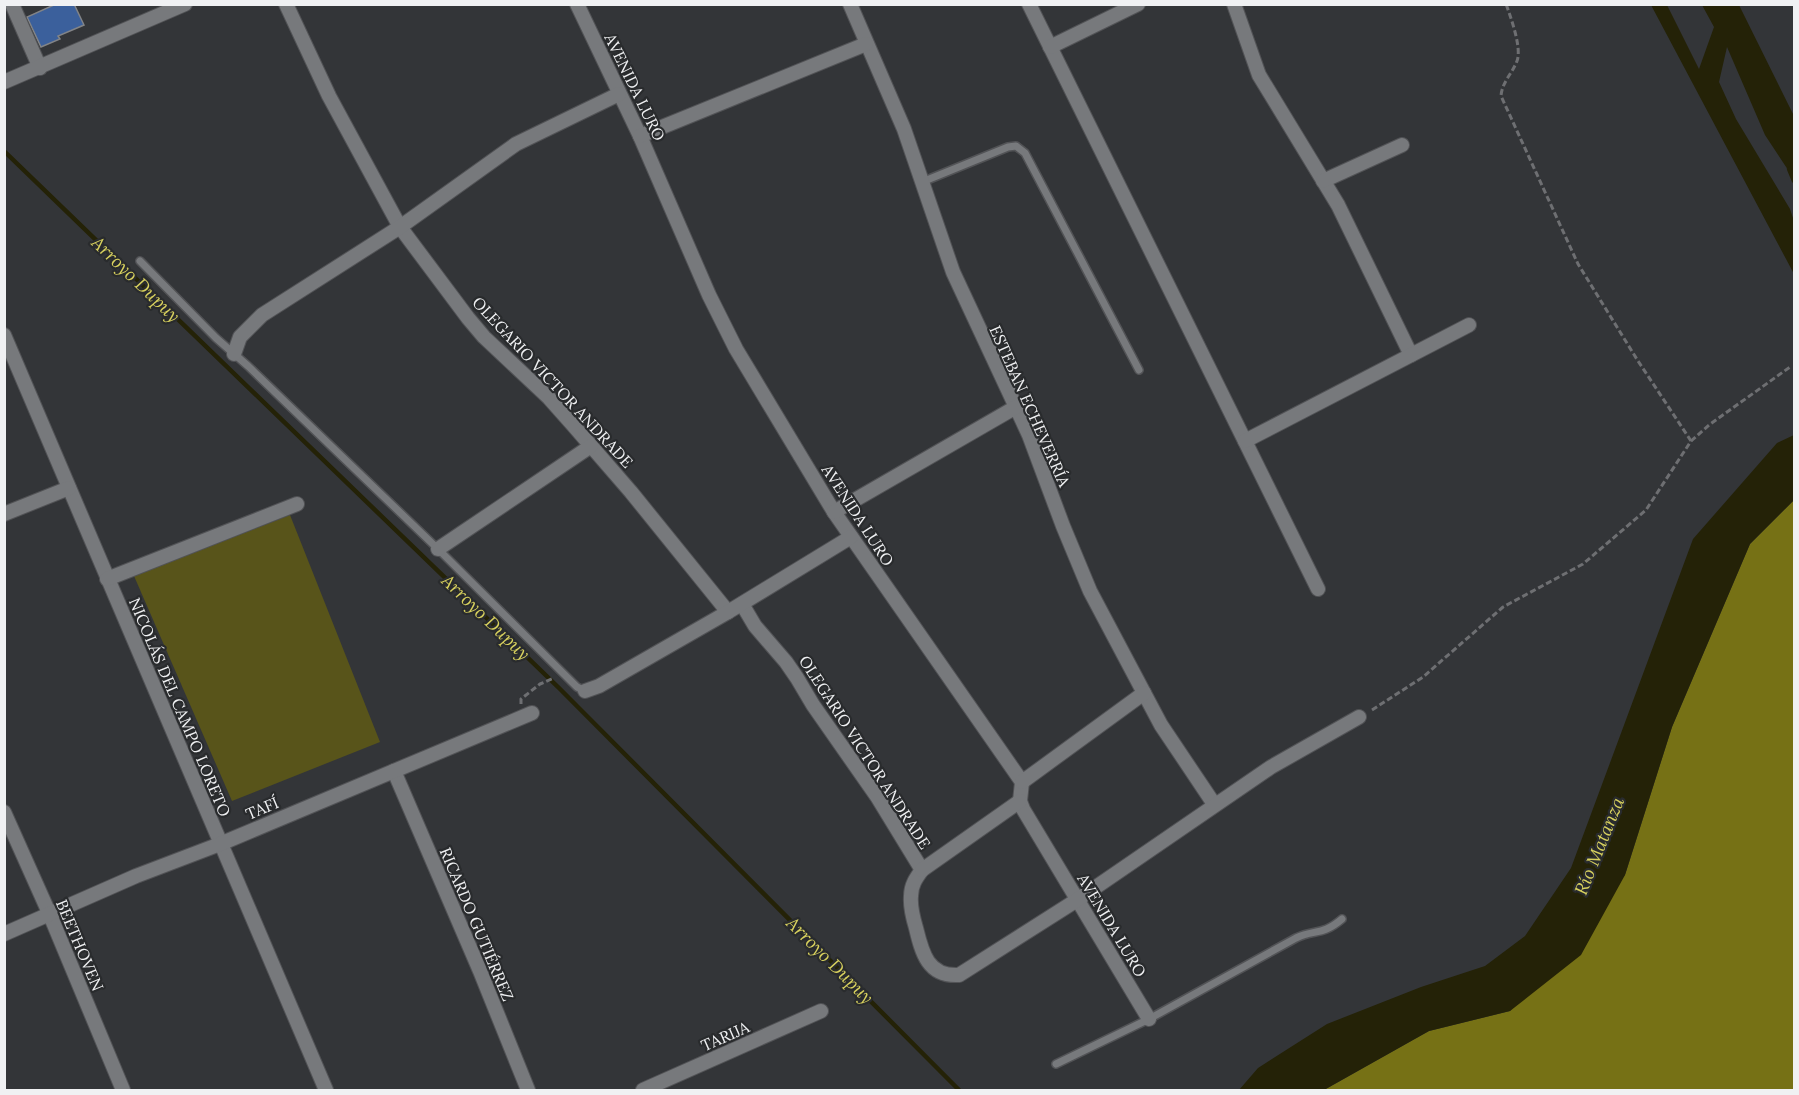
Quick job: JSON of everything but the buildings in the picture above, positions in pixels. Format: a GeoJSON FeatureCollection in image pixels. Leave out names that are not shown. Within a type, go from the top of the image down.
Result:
{"type":"FeatureCollection","features":[{"type":"Feature","properties":{"kind":"street"},"geometry":{"type":"LineString","coordinates":[[12,4],[40,68]]}},
{"type":"Feature","properties":{"kind":"street"},"geometry":{"type":"LineString","coordinates":[[4,82],[186,4]]}},
{"type":"Feature","properties":{"kind":"street","name":"OLEGARIO VICTOR ANDRADE"},"geometry":{"type":"LineString","coordinates":[[286,4],[334,104],[400,227],[484,337],[549,398],[631,492],[728,612]]}},
{"type":"Feature","properties":{"kind":"street","name":"AVENIDA LURO"},"geometry":{"type":"LineString","coordinates":[[577,4],[640,135],[727,331],[834,512],[1022,782]]}},
{"type":"Feature","properties":{"kind":"street","name":"ESTEBAN ECHEVERRÍA"},"geometry":{"type":"LineString","coordinates":[[850,4],[893,102],[953,272],[1029,435],[1090,591],[1161,725],[1214,804]]}},
{"type":"Feature","properties":{"kind":"street"},"geometry":{"type":"LineString","coordinates":[[1029,4],[1318,589]]}},
{"type":"Feature","properties":{"kind":"street"},"geometry":{"type":"LineString","coordinates":[[1050,47],[1138,4]]}},
{"type":"Feature","properties":{"kind":"street"},"geometry":{"type":"LineString","coordinates":[[1234,4],[1259,75],[1338,205],[1411,355]]}},
{"type":"Feature","properties":{"kind":"street"},"geometry":{"type":"LineString","coordinates":[[640,135],[866,44]]}},
{"type":"Feature","properties":{"kind":"street"},"geometry":{"type":"LineString","coordinates":[[234,354],[240,337],[261,315],[400,227],[516,144],[619,94]]}},
{"type":"Feature","properties":{"kind":"street"},"geometry":{"type":"LineString","coordinates":[[1323,181],[1402,145]]}},
{"type":"Feature","properties":{"kind":"street"},"geometry":{"type":"LineString","coordinates":[[1245,441],[1469,325]]}},
{"type":"Feature","properties":{"kind":"street","name":"NICOLÁS DEL CAMPO LORETO"},"geometry":{"type":"LineString","coordinates":[[4,335],[326,1090]]}},
{"type":"Feature","properties":{"kind":"street"},"geometry":{"type":"LineString","coordinates":[[834,512],[1016,407]]}},
{"type":"Feature","properties":{"kind":"street"},"geometry":{"type":"LineString","coordinates":[[438,549],[591,446]]}},
{"type":"Feature","properties":{"kind":"street"},"geometry":{"type":"LineString","coordinates":[[4,514],[69,488]]}},
{"type":"Feature","properties":{"kind":"street"},"geometry":{"type":"LineString","coordinates":[[107,579],[297,504]]}},
{"type":"Feature","properties":{"kind":"street"},"geometry":{"type":"LineString","coordinates":[[585,691],[599,687],[742,604],[851,537]]}},
{"type":"Feature","properties":{"kind":"street","name":"OLEGARIO VICTOR ANDRADE"},"geometry":{"type":"LineString","coordinates":[[742,604],[755,626],[792,670],[813,705],[884,807],[922,870],[914,881],[910,894],[911,909],[923,955],[929,964],[950,976],[959,975],[1077,900]]}},
{"type":"Feature","properties":{"kind":"street"},"geometry":{"type":"LineString","coordinates":[[922,870],[1020,801],[1022,782],[1144,693]]}},
{"type":"Feature","properties":{"kind":"street","name":"TAFÍ"},"geometry":{"type":"LineString","coordinates":[[4,934],[136,876],[220,844],[532,712]]}},
{"type":"Feature","properties":{"kind":"street"},"geometry":{"type":"LineString","coordinates":[[1077,900],[1271,767],[1359,717]]}},
{"type":"Feature","properties":{"kind":"street","name":"RICARDO GUTIÉRREZ"},"geometry":{"type":"LineString","coordinates":[[394,771],[480,971],[528,1090]]}},
{"type":"Feature","properties":{"kind":"street","name":"AVENIDA LURO"},"geometry":{"type":"LineString","coordinates":[[1020,801],[1149,1019]]}},
{"type":"Feature","properties":{"kind":"street","name":"BEETHOVEN"},"geometry":{"type":"LineString","coordinates":[[4,812],[123,1090]]}},
{"type":"Feature","properties":{"kind":"street","name":"TARIJA"},"geometry":{"type":"LineString","coordinates":[[643,1090],[821,1011]]}},
{"type":"Feature","properties":{"kind":"lane"},"geometry":{"type":"LineString","coordinates":[[922,182],[1008,147],[1016,146],[1025,153],[1139,370]]}},
{"type":"Feature","properties":{"kind":"lane"},"geometry":{"type":"LineString","coordinates":[[140,261],[577,687],[585,691]]}},
{"type":"Feature","properties":{"kind":"lane"},"geometry":{"type":"LineString","coordinates":[[1056,1064],[1149,1019],[1296,938],[1304,934],[1323,932],[1342,919]]}},
{"type":"Feature","properties":{"kind":"path"},"geometry":{"type":"LineString","coordinates":[[1506,4],[1517,44],[1518,60],[1502,88],[1501,96],[1578,264],[1691,441]]}},
{"type":"Feature","properties":{"kind":"path"},"geometry":{"type":"LineString","coordinates":[[1359,717],[1423,677],[1503,607],[1583,564],[1646,510],[1691,441],[1709,425],[1790,367]]}},
{"type":"Feature","properties":{"kind":"path"},"geometry":{"type":"LineString","coordinates":[[540,684],[558,676]]}},
{"type":"Feature","properties":{"kind":"shaded area"},"geometry":{"type":"Polygon","coordinates":[[[1794,500],[1794,1090],[1324,1090],[1429,1031],[1510,1011],[1625,875],[1672,727],[1750,544],[1794,500]]]}},
{"type":"Feature","properties":{"kind":"shaded area"},"geometry":{"type":"Polygon","coordinates":[[[290,515],[380,742],[232,801],[134,576],[290,515]]]}},
{"type":"Feature","properties":{"kind":"water"},"geometry":{"type":"Polygon","coordinates":[[[1651,5],[1667,5],[1699,69],[1714,27],[1702,5],[1739,5],[1794,116],[1794,179],[1765,135],[1727,47],[1719,82],[1736,119],[1790,209],[1794,221],[1794,274],[1651,5]]]}},
{"type":"Feature","properties":{"kind":"water","name":"Río Matanza"},"geometry":{"type":"Polygon","coordinates":[[[1794,435],[1794,500],[1750,544],[1672,727],[1625,875],[1581,955],[1510,1011],[1429,1031],[1324,1090],[1239,1090],[1258,1068],[1327,1024],[1421,987],[1485,966],[1525,936],[1571,868],[1693,539],[1777,443],[1794,435]]]}},
{"type":"Feature","properties":{"kind":"waterway","name":"Arroyo Dupuy"},"geometry":{"type":"LineString","coordinates":[[4,151],[559,688],[959,1090]]}},
{"type":"Feature","properties":{"kind":"waterway"},"geometry":{"type":"LineString","coordinates":[[1789,169],[1794,181]]}}]}
